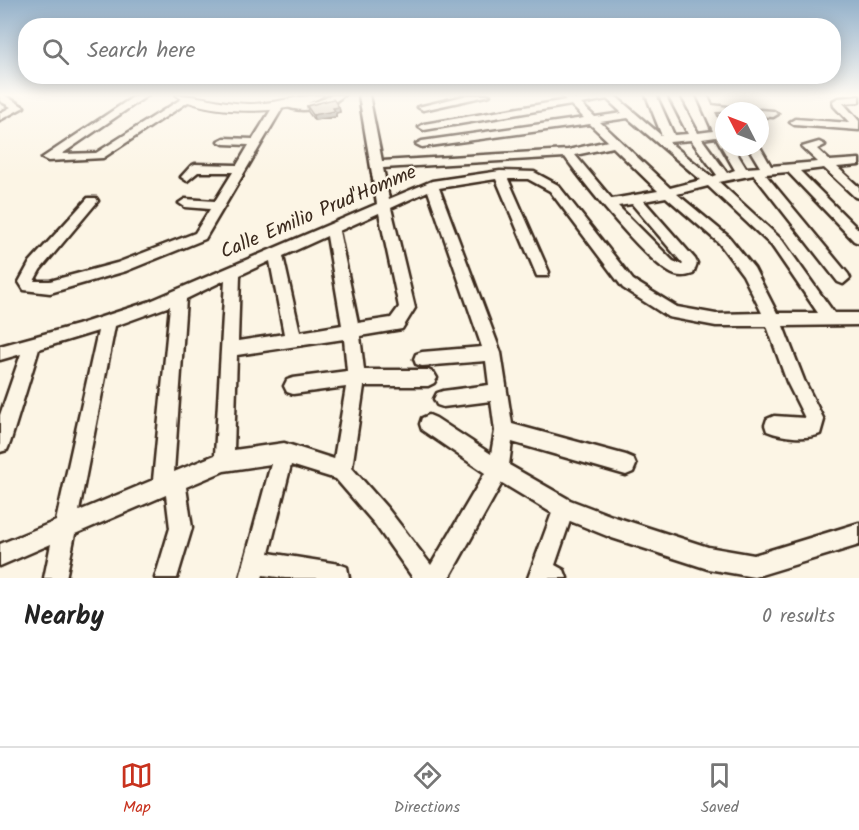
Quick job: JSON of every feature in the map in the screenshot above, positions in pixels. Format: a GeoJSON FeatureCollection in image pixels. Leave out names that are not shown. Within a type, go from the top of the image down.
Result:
{"type":"FeatureCollection","features":[{"type":"Feature","properties":{"kind":"street"},"geometry":{"type":"LineString","coordinates":[[102,122],[48,158],[99,156],[151,122]]}},
{"type":"Feature","properties":{"kind":"street"},"geometry":{"type":"LineString","coordinates":[[92,201],[35,266],[26,282],[29,286],[50,287],[121,267],[195,240],[220,205],[271,122]]}},
{"type":"Feature","properties":{"kind":"street"},"geometry":{"type":"LineString","coordinates":[[231,349],[396,324],[407,308],[384,205],[369,122]]}},
{"type":"Feature","properties":{"kind":"street"},"geometry":{"type":"LineString","coordinates":[[424,127],[450,122]]}},
{"type":"Feature","properties":{"kind":"street"},"geometry":{"type":"LineString","coordinates":[[422,144],[584,122]]}},
{"type":"Feature","properties":{"kind":"street"},"geometry":{"type":"LineString","coordinates":[[592,122],[668,193],[724,240],[750,272],[815,425],[807,429],[774,426]]}},
{"type":"Feature","properties":{"kind":"street"},"geometry":{"type":"LineString","coordinates":[[639,122],[665,139],[769,234],[795,265],[830,319]]}},
{"type":"Feature","properties":{"kind":"street"},"geometry":{"type":"LineString","coordinates":[[660,122],[665,139]]}},
{"type":"Feature","properties":{"kind":"street"},"geometry":{"type":"LineString","coordinates":[[687,122],[694,136],[724,177]]}},
{"type":"Feature","properties":{"kind":"street"},"geometry":{"type":"LineString","coordinates":[[795,122],[859,127]]}},
{"type":"Feature","properties":{"kind":"street"},"geometry":{"type":"LineString","coordinates":[[665,139],[694,136],[715,138]]}},
{"type":"Feature","properties":{"kind":"street"},"geometry":{"type":"LineString","coordinates":[[224,141],[257,142]]}},
{"type":"Feature","properties":{"kind":"street"},"geometry":{"type":"LineString","coordinates":[[377,165],[568,153],[615,143]]}},
{"type":"Feature","properties":{"kind":"street"},"geometry":{"type":"LineString","coordinates":[[819,145],[808,147],[859,194]]}},
{"type":"Feature","properties":{"kind":"street"},"geometry":{"type":"LineString","coordinates":[[568,153],[584,178],[668,265],[679,271],[688,270],[690,263],[634,198]]}},
{"type":"Feature","properties":{"kind":"street"},"geometry":{"type":"LineString","coordinates":[[732,156],[742,172]]}},
{"type":"Feature","properties":{"kind":"street"},"geometry":{"type":"LineString","coordinates":[[757,156],[762,170],[843,278]]}},
{"type":"Feature","properties":{"kind":"street"},"geometry":{"type":"LineString","coordinates":[[608,204],[668,193],[742,172],[859,162]]}},
{"type":"Feature","properties":{"kind":"street"},"geometry":{"type":"LineString","coordinates":[[790,167],[859,238]]}},
{"type":"Feature","properties":{"kind":"street"},"geometry":{"type":"LineString","coordinates":[[187,177],[195,168],[242,169]]}},
{"type":"Feature","properties":{"kind":"street"},"geometry":{"type":"LineString","coordinates":[[500,175],[542,272]]}},
{"type":"Feature","properties":{"kind":"street","name":"Calle Emilio Prud'Homme"},"geometry":{"type":"LineString","coordinates":[[0,353],[108,323],[178,297],[207,279],[233,273],[432,184],[500,175],[530,175],[554,188],[628,284],[674,313],[716,320],[859,319]]}},
{"type":"Feature","properties":{"kind":"street"},"geometry":{"type":"LineString","coordinates":[[432,184],[494,353],[504,431],[498,470],[436,578]]}},
{"type":"Feature","properties":{"kind":"street"},"geometry":{"type":"LineString","coordinates":[[185,203],[220,205]]}},
{"type":"Feature","properties":{"kind":"street"},"geometry":{"type":"LineString","coordinates":[[332,229],[351,329],[356,378],[342,471]]}},
{"type":"Feature","properties":{"kind":"street"},"geometry":{"type":"LineString","coordinates":[[276,254],[293,339]]}},
{"type":"Feature","properties":{"kind":"street"},"geometry":{"type":"LineString","coordinates":[[224,460],[233,273]]}},
{"type":"Feature","properties":{"kind":"street"},"geometry":{"type":"LineString","coordinates":[[166,578],[181,528],[169,484],[178,297]]}},
{"type":"Feature","properties":{"kind":"street"},"geometry":{"type":"LineString","coordinates":[[56,578],[64,527],[108,323]]}},
{"type":"Feature","properties":{"kind":"street"},"geometry":{"type":"LineString","coordinates":[[0,443],[32,345]]}},
{"type":"Feature","properties":{"kind":"street"},"geometry":{"type":"LineString","coordinates":[[422,359],[494,353]]}},
{"type":"Feature","properties":{"kind":"street"},"geometry":{"type":"LineString","coordinates":[[293,386],[356,378],[428,378]]}},
{"type":"Feature","properties":{"kind":"street"},"geometry":{"type":"LineString","coordinates":[[443,399],[500,392]]}},
{"type":"Feature","properties":{"kind":"street"},"geometry":{"type":"LineString","coordinates":[[429,424],[498,470],[564,508],[612,527],[758,572],[859,534]]}},
{"type":"Feature","properties":{"kind":"street"},"geometry":{"type":"LineString","coordinates":[[504,431],[626,465]]}},
{"type":"Feature","properties":{"kind":"street"},"geometry":{"type":"LineString","coordinates":[[0,555],[224,460],[284,453],[342,471],[381,516],[427,578]]}},
{"type":"Feature","properties":{"kind":"street"},"geometry":{"type":"LineString","coordinates":[[284,453],[252,570],[339,575]]}},
{"type":"Feature","properties":{"kind":"street"},"geometry":{"type":"LineString","coordinates":[[546,576],[564,508]]}}]}
